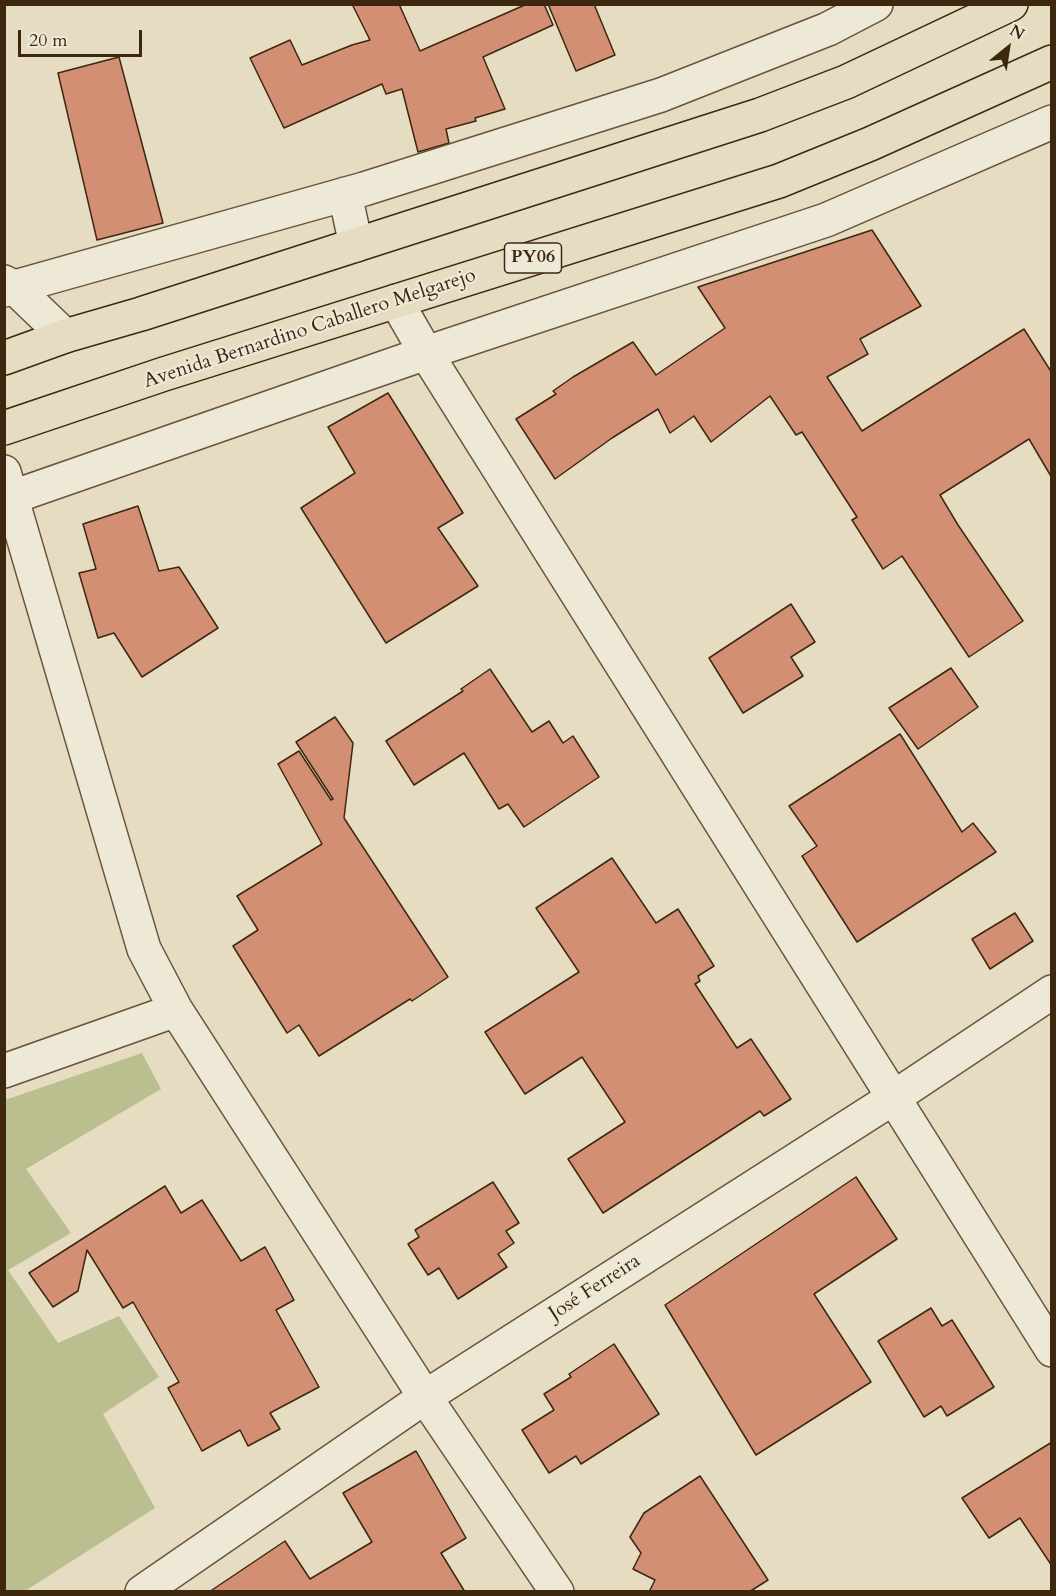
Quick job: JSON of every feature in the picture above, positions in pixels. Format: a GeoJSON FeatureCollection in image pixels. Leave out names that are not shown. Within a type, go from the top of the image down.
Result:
{"type":"FeatureCollection","features":[{"type":"Feature","properties":{"kind":"highway"},"geometry":{"type":"LineString","coordinates":[[4,358],[65,336],[141,314],[760,115],[846,82],[1011,4]]}},
{"type":"Feature","properties":{"kind":"highway","name":"Avenida Bernardino Caballero Melgarejo"},"geometry":{"type":"LineString","coordinates":[[4,428],[164,374],[779,181],[870,144],[1052,62]]}},
{"type":"Feature","properties":{"kind":"street"},"geometry":{"type":"LineString","coordinates":[[8,286],[345,194],[661,95],[828,29],[876,4]]}},
{"type":"Feature","properties":{"kind":"street"},"geometry":{"type":"LineString","coordinates":[[556,1592],[425,1397],[176,1010],[144,949],[7,490],[826,220],[1052,122]]}},
{"type":"Feature","properties":{"kind":"street"},"geometry":{"type":"LineString","coordinates":[[345,194],[356,245]]}},
{"type":"Feature","properties":{"kind":"street"},"geometry":{"type":"LineString","coordinates":[[8,286],[65,336]]}},
{"type":"Feature","properties":{"kind":"street"},"geometry":{"type":"LineString","coordinates":[[396,301],[426,353],[1052,1350]]}},
{"type":"Feature","properties":{"kind":"street","name":"José Ferreira"},"geometry":{"type":"LineString","coordinates":[[142,1592],[425,1397],[893,1098],[1052,992]]}},
{"type":"Feature","properties":{"kind":"street"},"geometry":{"type":"LineString","coordinates":[[4,1071],[176,1010]]}},
{"type":"Feature","properties":{"kind":"green space"},"geometry":{"type":"Polygon","coordinates":[[[142,1053],[161,1089],[26,1169],[71,1233],[8,1270],[58,1343],[119,1316],[159,1377],[103,1414],[155,1508],[25,1591],[5,1591],[5,1100],[142,1053]]]}},
{"type":"Feature","properties":{"kind":"building"},"geometry":{"type":"Polygon","coordinates":[[[352,4],[399,4],[420,51],[527,4],[544,4],[553,25],[483,57],[505,109],[475,118],[476,121],[446,129],[449,143],[418,152],[402,89],[386,94],[382,84],[284,128],[250,58],[290,40],[302,65],[370,40],[352,4]]]}},
{"type":"Feature","properties":{"kind":"building"},"geometry":{"type":"Polygon","coordinates":[[[548,4],[594,4],[615,55],[576,71],[548,4]]]}},
{"type":"Feature","properties":{"kind":"building"},"geometry":{"type":"Polygon","coordinates":[[[119,57],[163,223],[97,240],[58,73],[119,57]]]}},
{"type":"Feature","properties":{"kind":"building"},"geometry":{"type":"Polygon","coordinates":[[[872,230],[921,306],[860,339],[868,354],[827,377],[862,431],[1024,329],[1052,373],[1052,478],[1029,439],[940,495],[1023,621],[969,657],[902,556],[883,569],[852,520],[857,517],[802,432],[796,435],[770,396],[711,442],[694,416],[670,433],[658,409],[612,438],[555,479],[516,419],[556,394],[553,391],[573,377],[633,342],[656,375],[725,328],[698,287],[872,230]]]}},
{"type":"Feature","properties":{"kind":"building"},"geometry":{"type":"Polygon","coordinates":[[[388,393],[463,513],[438,528],[478,586],[386,643],[301,508],[355,473],[328,427],[388,393]]]}},
{"type":"Feature","properties":{"kind":"building"},"geometry":{"type":"Polygon","coordinates":[[[138,506],[159,571],[179,567],[218,628],[142,677],[114,633],[98,638],[79,573],[96,569],[83,524],[138,506]]]}},
{"type":"Feature","properties":{"kind":"building"},"geometry":{"type":"Polygon","coordinates":[[[791,604],[815,642],[791,657],[803,676],[743,713],[709,658],[791,604]]]}},
{"type":"Feature","properties":{"kind":"building"},"geometry":{"type":"Polygon","coordinates":[[[951,668],[978,707],[918,749],[889,708],[951,668]]]}},
{"type":"Feature","properties":{"kind":"building"},"geometry":{"type":"Polygon","coordinates":[[[490,669],[532,732],[549,721],[563,743],[573,736],[599,777],[524,827],[508,804],[499,809],[464,753],[414,785],[386,741],[463,691],[461,689],[490,669]]]}},
{"type":"Feature","properties":{"kind":"building"},"geometry":{"type":"Polygon","coordinates":[[[335,717],[353,743],[344,818],[448,977],[319,1056],[299,1025],[287,1033],[233,946],[258,930],[237,896],[322,844],[278,764],[299,751],[331,800],[333,799],[296,742],[335,717]]]}},
{"type":"Feature","properties":{"kind":"building"},"geometry":{"type":"Polygon","coordinates":[[[900,734],[962,832],[973,823],[996,852],[857,942],[802,856],[817,846],[789,806],[900,734]]]}},
{"type":"Feature","properties":{"kind":"building"},"geometry":{"type":"Polygon","coordinates":[[[612,858],[656,923],[678,909],[714,966],[698,976],[700,981],[695,984],[737,1048],[751,1039],[791,1099],[764,1116],[760,1111],[603,1213],[568,1159],[625,1122],[582,1057],[525,1094],[485,1032],[579,972],[536,908],[612,858]]]}},
{"type":"Feature","properties":{"kind":"building"},"geometry":{"type":"Polygon","coordinates":[[[1015,913],[1033,941],[990,969],[972,939],[1015,913]]]}},
{"type":"Feature","properties":{"kind":"building"},"geometry":{"type":"Polygon","coordinates":[[[856,1177],[897,1239],[814,1294],[871,1382],[756,1455],[665,1305],[856,1177]]]}},
{"type":"Feature","properties":{"kind":"building"},"geometry":{"type":"Polygon","coordinates":[[[493,1182],[519,1223],[506,1231],[514,1243],[498,1254],[507,1267],[458,1299],[439,1268],[428,1275],[408,1244],[419,1237],[415,1230],[493,1182]]]}},
{"type":"Feature","properties":{"kind":"building"},"geometry":{"type":"Polygon","coordinates":[[[165,1186],[181,1213],[202,1200],[241,1261],[265,1247],[294,1300],[276,1310],[319,1387],[270,1413],[280,1429],[248,1446],[240,1430],[202,1451],[168,1388],[179,1382],[133,1302],[123,1308],[87,1250],[78,1291],[53,1307],[29,1273],[165,1186]]]}},
{"type":"Feature","properties":{"kind":"building"},"geometry":{"type":"Polygon","coordinates":[[[931,1308],[942,1326],[952,1320],[994,1387],[947,1416],[941,1406],[924,1417],[878,1341],[931,1308]]]}},
{"type":"Feature","properties":{"kind":"building"},"geometry":{"type":"Polygon","coordinates":[[[614,1344],[659,1414],[581,1464],[576,1456],[549,1473],[522,1430],[554,1410],[544,1394],[571,1377],[569,1374],[614,1344]]]}},
{"type":"Feature","properties":{"kind":"building"},"geometry":{"type":"Polygon","coordinates":[[[1052,1442],[1052,1566],[1020,1518],[989,1538],[962,1498],[1052,1442]]]}},
{"type":"Feature","properties":{"kind":"building"},"geometry":{"type":"Polygon","coordinates":[[[416,1451],[466,1538],[441,1553],[465,1592],[209,1592],[285,1541],[310,1579],[372,1542],[343,1493],[416,1451]]]}},
{"type":"Feature","properties":{"kind":"building"},"geometry":{"type":"Polygon","coordinates":[[[700,1476],[768,1580],[749,1592],[649,1592],[655,1580],[633,1569],[641,1553],[630,1537],[644,1513],[700,1476]]]}}]}
